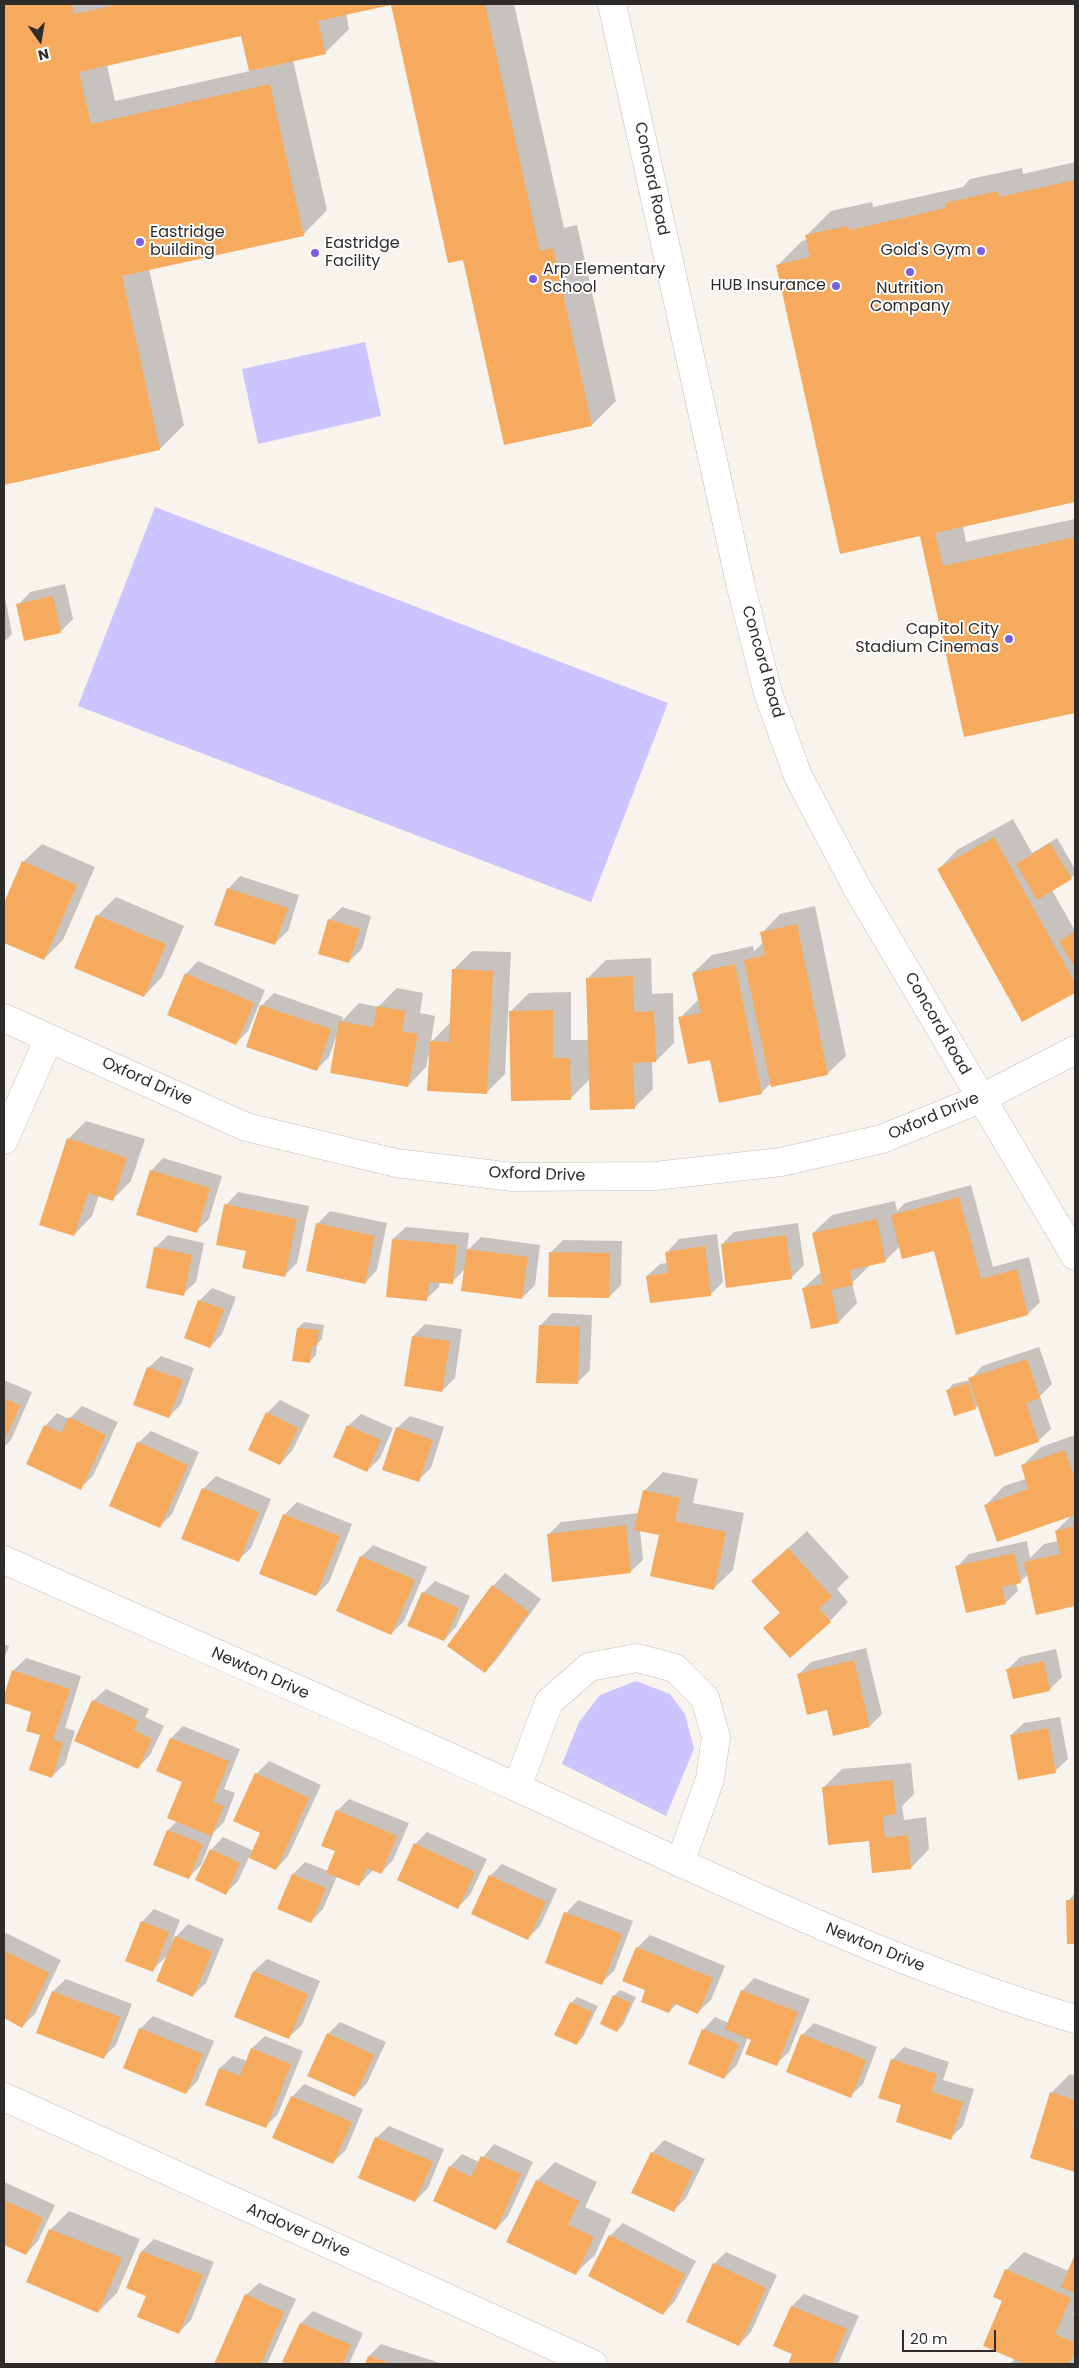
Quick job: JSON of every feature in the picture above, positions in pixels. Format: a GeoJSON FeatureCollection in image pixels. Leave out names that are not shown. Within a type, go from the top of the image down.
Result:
{"type":"FeatureCollection","features":[{"type":"Feature","properties":{"kind":"street","name":"Concord Road"},"geometry":{"type":"LineString","coordinates":[[612,4],[741,587],[768,693],[798,776],[831,841],[980,1098],[1075,1256]]}},
{"type":"Feature","properties":{"kind":"street","name":"Oxford Drive"},"geometry":{"type":"LineString","coordinates":[[4,1018],[246,1127],[396,1163],[513,1177],[655,1176],[781,1162],[882,1140],[980,1098],[1075,1050]]}},
{"type":"Feature","properties":{"kind":"street"},"geometry":{"type":"LineString","coordinates":[[4,1140],[49,1038]]}},
{"type":"Feature","properties":{"kind":"street","name":"Newton Drive"},"geometry":{"type":"LineString","coordinates":[[4,1560],[517,1787],[680,1863],[873,1949],[1002,1998],[1075,2019]]}},
{"type":"Feature","properties":{"kind":"street"},"geometry":{"type":"LineString","coordinates":[[517,1787],[549,1702],[589,1667],[637,1658],[675,1668],[705,1698],[716,1737],[710,1779],[680,1863]]}},
{"type":"Feature","properties":{"kind":"street","name":"Andover Drive"},"geometry":{"type":"LineString","coordinates":[[4,2097],[593,2364]]}},
{"type":"Feature","properties":{"kind":"shaded area"},"geometry":{"type":"Polygon","coordinates":[[[365,342],[381,416],[258,444],[242,369],[365,342]]]}},
{"type":"Feature","properties":{"kind":"shaded area"},"geometry":{"type":"Polygon","coordinates":[[[155,507],[668,703],[591,902],[78,706],[155,507]]]}},
{"type":"Feature","properties":{"kind":"shaded area"},"geometry":{"type":"Polygon","coordinates":[[[636,1681],[670,1694],[685,1714],[694,1749],[666,1816],[562,1764],[579,1722],[600,1695],[636,1681]]]}},
{"type":"Feature","properties":{"kind":"building","name":"Eastridge building"},"geometry":{"type":"Polygon","coordinates":[[[72,4],[74,14],[120,4],[485,4],[540,251],[553,248],[592,426],[504,445],[463,260],[448,263],[391,5],[318,21],[326,54],[249,71],[241,36],[79,72],[91,124],[270,84],[304,236],[122,276],[160,450],[4,485],[4,5],[72,4]]]}},
{"type":"Feature","properties":{"kind":"building"},"geometry":{"type":"Polygon","coordinates":[[[1075,180],[1075,502],[935,533],[943,566],[1075,537],[1075,713],[964,737],[920,536],[840,554],[776,265],[810,257],[805,235],[848,226],[849,230],[946,208],[945,203],[998,191],[999,197],[1075,180]]]}},
{"type":"Feature","properties":{"kind":"building"},"geometry":{"type":"Polygon","coordinates":[[[53,596],[61,633],[24,641],[16,604],[53,596]]]}},
{"type":"Feature","properties":{"kind":"building"},"geometry":{"type":"Polygon","coordinates":[[[994,837],[1075,983],[1075,993],[1022,1022],[937,869],[994,837]]]}},
{"type":"Feature","properties":{"kind":"building"},"geometry":{"type":"Polygon","coordinates":[[[1050,843],[1072,879],[1037,900],[1016,864],[1050,843]]]}},
{"type":"Feature","properties":{"kind":"building"},"geometry":{"type":"Polygon","coordinates":[[[22,861],[77,885],[44,960],[4,943],[4,903],[22,861]]]}},
{"type":"Feature","properties":{"kind":"building"},"geometry":{"type":"Polygon","coordinates":[[[227,888],[288,908],[275,945],[214,925],[227,888]]]}},
{"type":"Feature","properties":{"kind":"building"},"geometry":{"type":"Polygon","coordinates":[[[96,915],[166,944],[144,997],[74,968],[96,915]]]}},
{"type":"Feature","properties":{"kind":"building"},"geometry":{"type":"Polygon","coordinates":[[[328,919],[360,929],[349,963],[318,954],[328,919]]]}},
{"type":"Feature","properties":{"kind":"building"},"geometry":{"type":"Polygon","coordinates":[[[797,924],[828,1075],[771,1087],[744,960],[765,955],[760,932],[797,924]]]}},
{"type":"Feature","properties":{"kind":"building"},"geometry":{"type":"Polygon","coordinates":[[[1075,932],[1075,968],[1059,941],[1075,932]]]}},
{"type":"Feature","properties":{"kind":"building"},"geometry":{"type":"Polygon","coordinates":[[[735,964],[762,1094],[719,1103],[710,1060],[688,1064],[678,1017],[701,1013],[692,973],[735,964]]]}},
{"type":"Feature","properties":{"kind":"building"},"geometry":{"type":"Polygon","coordinates":[[[452,969],[493,971],[487,1094],[427,1091],[430,1041],[449,1042],[452,969]]]}},
{"type":"Feature","properties":{"kind":"building"},"geometry":{"type":"Polygon","coordinates":[[[185,973],[254,1003],[236,1045],[167,1015],[185,973]]]}},
{"type":"Feature","properties":{"kind":"building"},"geometry":{"type":"Polygon","coordinates":[[[633,976],[634,1012],[654,1011],[656,1062],[633,1063],[635,1109],[590,1110],[586,978],[633,976]]]}},
{"type":"Feature","properties":{"kind":"building"},"geometry":{"type":"Polygon","coordinates":[[[260,1005],[331,1029],[317,1071],[246,1047],[260,1005]]]}},
{"type":"Feature","properties":{"kind":"building"},"geometry":{"type":"Polygon","coordinates":[[[377,1006],[406,1011],[402,1031],[418,1034],[408,1087],[330,1073],[339,1021],[373,1027],[377,1006]]]}},
{"type":"Feature","properties":{"kind":"building"},"geometry":{"type":"Polygon","coordinates":[[[553,1010],[553,1058],[570,1058],[571,1100],[511,1101],[509,1011],[553,1010]]]}},
{"type":"Feature","properties":{"kind":"building"},"geometry":{"type":"Polygon","coordinates":[[[67,1138],[127,1158],[113,1201],[88,1193],[74,1236],[39,1225],[67,1138]]]}},
{"type":"Feature","properties":{"kind":"building"},"geometry":{"type":"Polygon","coordinates":[[[150,1170],[210,1188],[197,1233],[136,1215],[150,1170]]]}},
{"type":"Feature","properties":{"kind":"building"},"geometry":{"type":"Polygon","coordinates":[[[959,1197],[981,1279],[1017,1269],[1028,1315],[956,1335],[934,1251],[902,1259],[891,1215],[959,1197]]]}},
{"type":"Feature","properties":{"kind":"building"},"geometry":{"type":"Polygon","coordinates":[[[224,1204],[297,1219],[285,1277],[242,1268],[246,1251],[216,1245],[224,1204]]]}},
{"type":"Feature","properties":{"kind":"building"},"geometry":{"type":"Polygon","coordinates":[[[877,1219],[886,1262],[850,1270],[853,1285],[831,1290],[839,1323],[811,1329],[802,1288],[823,1284],[812,1233],[877,1219]]]}},
{"type":"Feature","properties":{"kind":"building"},"geometry":{"type":"Polygon","coordinates":[[[316,1223],[375,1236],[365,1284],[306,1271],[316,1223]]]}},
{"type":"Feature","properties":{"kind":"building"},"geometry":{"type":"Polygon","coordinates":[[[786,1235],[792,1279],[726,1288],[721,1244],[786,1235]]]}},
{"type":"Feature","properties":{"kind":"building"},"geometry":{"type":"Polygon","coordinates":[[[392,1239],[457,1245],[453,1284],[429,1282],[427,1301],[386,1297],[392,1239]]]}},
{"type":"Feature","properties":{"kind":"building"},"geometry":{"type":"Polygon","coordinates":[[[705,1246],[711,1296],[650,1303],[646,1276],[668,1273],[665,1252],[705,1246]]]}},
{"type":"Feature","properties":{"kind":"building"},"geometry":{"type":"Polygon","coordinates":[[[154,1247],[192,1255],[184,1296],[146,1288],[154,1247]]]}},
{"type":"Feature","properties":{"kind":"building"},"geometry":{"type":"Polygon","coordinates":[[[467,1249],[528,1257],[522,1299],[461,1291],[467,1249]]]}},
{"type":"Feature","properties":{"kind":"building"},"geometry":{"type":"Polygon","coordinates":[[[549,1252],[610,1253],[609,1298],[548,1297],[549,1252]]]}},
{"type":"Feature","properties":{"kind":"building"},"geometry":{"type":"Polygon","coordinates":[[[198,1300],[224,1309],[210,1348],[184,1338],[198,1300]]]}},
{"type":"Feature","properties":{"kind":"building"},"geometry":{"type":"Polygon","coordinates":[[[539,1325],[580,1327],[578,1384],[536,1383],[539,1325]]]}},
{"type":"Feature","properties":{"kind":"building"},"geometry":{"type":"Polygon","coordinates":[[[297,1328],[319,1330],[317,1346],[312,1346],[310,1363],[292,1361],[297,1328]]]}},
{"type":"Feature","properties":{"kind":"building"},"geometry":{"type":"Polygon","coordinates":[[[412,1336],[450,1341],[442,1392],[404,1386],[412,1336]]]}},
{"type":"Feature","properties":{"kind":"building"},"geometry":{"type":"Polygon","coordinates":[[[1027,1359],[1040,1398],[1026,1403],[1039,1442],[995,1457],[968,1378],[1027,1359]]]}},
{"type":"Feature","properties":{"kind":"building"},"geometry":{"type":"Polygon","coordinates":[[[147,1367],[183,1380],[169,1418],[133,1405],[147,1367]]]}},
{"type":"Feature","properties":{"kind":"building"},"geometry":{"type":"Polygon","coordinates":[[[968,1383],[976,1409],[954,1416],[946,1390],[968,1383]]]}},
{"type":"Feature","properties":{"kind":"building"},"geometry":{"type":"Polygon","coordinates":[[[4,1398],[20,1405],[4,1442],[4,1398]]]}},
{"type":"Feature","properties":{"kind":"building"},"geometry":{"type":"Polygon","coordinates":[[[266,1412],[298,1428],[280,1465],[248,1450],[266,1412]]]}},
{"type":"Feature","properties":{"kind":"building"},"geometry":{"type":"Polygon","coordinates":[[[69,1417],[106,1435],[81,1490],[26,1464],[44,1425],[61,1433],[69,1417]]]}},
{"type":"Feature","properties":{"kind":"building"},"geometry":{"type":"Polygon","coordinates":[[[347,1425],[381,1440],[367,1472],[333,1457],[347,1425]]]}},
{"type":"Feature","properties":{"kind":"building"},"geometry":{"type":"Polygon","coordinates":[[[396,1427],[433,1440],[419,1482],[382,1470],[396,1427]]]}},
{"type":"Feature","properties":{"kind":"building"},"geometry":{"type":"Polygon","coordinates":[[[137,1442],[188,1465],[160,1528],[109,1506],[137,1442]]]}},
{"type":"Feature","properties":{"kind":"building"},"geometry":{"type":"Polygon","coordinates":[[[1065,1450],[1073,1474],[1075,1473],[1075,1515],[997,1542],[984,1505],[1028,1489],[1021,1465],[1065,1450]]]}},
{"type":"Feature","properties":{"kind":"building"},"geometry":{"type":"Polygon","coordinates":[[[202,1488],[259,1512],[239,1562],[181,1539],[202,1488]]]}},
{"type":"Feature","properties":{"kind":"building"},"geometry":{"type":"Polygon","coordinates":[[[643,1490],[680,1498],[675,1521],[726,1532],[714,1590],[650,1576],[659,1535],[634,1530],[643,1490]]]}},
{"type":"Feature","properties":{"kind":"building"},"geometry":{"type":"Polygon","coordinates":[[[283,1514],[340,1536],[316,1596],[259,1574],[283,1514]]]}},
{"type":"Feature","properties":{"kind":"building"},"geometry":{"type":"Polygon","coordinates":[[[626,1525],[631,1573],[552,1582],[547,1534],[626,1525]]]}},
{"type":"Feature","properties":{"kind":"building"},"geometry":{"type":"Polygon","coordinates":[[[1075,1526],[1075,1606],[1036,1615],[1024,1562],[1060,1554],[1055,1531],[1075,1526]]]}},
{"type":"Feature","properties":{"kind":"building"},"geometry":{"type":"Polygon","coordinates":[[[788,1548],[832,1597],[819,1608],[831,1622],[790,1658],[763,1628],[780,1613],[751,1581],[788,1548]]]}},
{"type":"Feature","properties":{"kind":"building"},"geometry":{"type":"Polygon","coordinates":[[[1014,1553],[1021,1583],[1002,1587],[1006,1604],[966,1613],[955,1566],[1014,1553]]]}},
{"type":"Feature","properties":{"kind":"building"},"geometry":{"type":"Polygon","coordinates":[[[360,1556],[415,1580],[391,1635],[336,1611],[360,1556]]]}},
{"type":"Feature","properties":{"kind":"building"},"geometry":{"type":"Polygon","coordinates":[[[492,1585],[529,1612],[485,1673],[447,1646],[492,1585]]]}},
{"type":"Feature","properties":{"kind":"building"},"geometry":{"type":"Polygon","coordinates":[[[422,1592],[459,1608],[444,1641],[407,1626],[422,1592]]]}},
{"type":"Feature","properties":{"kind":"building"},"geometry":{"type":"Polygon","coordinates":[[[854,1660],[870,1727],[833,1736],[827,1710],[807,1715],[797,1674],[854,1660]]]}},
{"type":"Feature","properties":{"kind":"building"},"geometry":{"type":"Polygon","coordinates":[[[1044,1661],[1050,1691],[1013,1699],[1006,1669],[1044,1661]]]}},
{"type":"Feature","properties":{"kind":"building"},"geometry":{"type":"Polygon","coordinates":[[[12,1670],[70,1689],[53,1740],[63,1743],[52,1778],[29,1770],[40,1735],[26,1731],[31,1712],[4,1703],[4,1696],[12,1670]]]}},
{"type":"Feature","properties":{"kind":"building"},"geometry":{"type":"Polygon","coordinates":[[[92,1700],[138,1721],[134,1730],[152,1739],[138,1769],[74,1741],[92,1700]]]}},
{"type":"Feature","properties":{"kind":"building"},"geometry":{"type":"Polygon","coordinates":[[[1048,1728],[1056,1773],[1018,1780],[1010,1735],[1048,1728]]]}},
{"type":"Feature","properties":{"kind":"building"},"geometry":{"type":"Polygon","coordinates":[[[170,1738],[229,1761],[213,1802],[224,1806],[211,1836],[167,1818],[182,1782],[156,1771],[170,1738]]]}},
{"type":"Feature","properties":{"kind":"building"},"geometry":{"type":"Polygon","coordinates":[[[255,1773],[309,1798],[276,1870],[249,1858],[260,1833],[233,1821],[255,1773]]]}},
{"type":"Feature","properties":{"kind":"building"},"geometry":{"type":"Polygon","coordinates":[[[893,1780],[896,1814],[883,1816],[885,1838],[908,1835],[911,1869],[872,1873],[869,1841],[828,1845],[822,1787],[893,1780]]]}},
{"type":"Feature","properties":{"kind":"building"},"geometry":{"type":"Polygon","coordinates":[[[336,1810],[397,1836],[381,1874],[367,1868],[359,1886],[326,1873],[335,1851],[321,1846],[336,1810]]]}},
{"type":"Feature","properties":{"kind":"building"},"geometry":{"type":"Polygon","coordinates":[[[167,1830],[203,1844],[189,1879],[153,1865],[167,1830]]]}},
{"type":"Feature","properties":{"kind":"building"},"geometry":{"type":"Polygon","coordinates":[[[414,1843],[475,1872],[458,1909],[397,1880],[414,1843]]]}},
{"type":"Feature","properties":{"kind":"building"},"geometry":{"type":"Polygon","coordinates":[[[210,1849],[240,1863],[226,1895],[195,1880],[210,1849]]]}},
{"type":"Feature","properties":{"kind":"building"},"geometry":{"type":"Polygon","coordinates":[[[292,1874],[326,1888],[311,1923],[277,1909],[292,1874]]]}},
{"type":"Feature","properties":{"kind":"building"},"geometry":{"type":"Polygon","coordinates":[[[489,1875],[546,1902],[528,1940],[471,1914],[489,1875]]]}},
{"type":"Feature","properties":{"kind":"building"},"geometry":{"type":"Polygon","coordinates":[[[1066,1900],[1075,1900],[1075,1944],[1067,1944],[1066,1900]]]}},
{"type":"Feature","properties":{"kind":"building"},"geometry":{"type":"Polygon","coordinates":[[[564,1912],[622,1934],[602,1985],[545,1963],[564,1912]]]}},
{"type":"Feature","properties":{"kind":"building"},"geometry":{"type":"Polygon","coordinates":[[[141,1921],[169,1932],[153,1972],[125,1961],[141,1921]]]}},
{"type":"Feature","properties":{"kind":"building"},"geometry":{"type":"Polygon","coordinates":[[[175,1936],[212,1952],[193,1997],[156,1981],[175,1936]]]}},
{"type":"Feature","properties":{"kind":"building"},"geometry":{"type":"Polygon","coordinates":[[[636,1947],[713,1978],[698,2014],[673,2003],[669,2013],[641,2002],[645,1990],[622,1981],[636,1947]]]}},
{"type":"Feature","properties":{"kind":"building"},"geometry":{"type":"Polygon","coordinates":[[[4,1951],[49,1973],[22,2028],[4,2018],[4,1951]]]}},
{"type":"Feature","properties":{"kind":"building"},"geometry":{"type":"Polygon","coordinates":[[[253,1971],[308,1994],[289,2039],[234,2017],[253,1971]]]}},
{"type":"Feature","properties":{"kind":"building"},"geometry":{"type":"Polygon","coordinates":[[[741,1990],[798,2012],[777,2066],[745,2054],[751,2040],[725,2029],[741,1990]]]}},
{"type":"Feature","properties":{"kind":"building"},"geometry":{"type":"Polygon","coordinates":[[[52,1991],[120,2017],[104,2059],[36,2033],[52,1991]]]}},
{"type":"Feature","properties":{"kind":"building"},"geometry":{"type":"Polygon","coordinates":[[[613,1995],[631,2003],[617,2032],[600,2024],[613,1995]]]}},
{"type":"Feature","properties":{"kind":"building"},"geometry":{"type":"Polygon","coordinates":[[[570,2002],[592,2012],[577,2045],[554,2035],[570,2002]]]}},
{"type":"Feature","properties":{"kind":"building"},"geometry":{"type":"Polygon","coordinates":[[[139,2028],[203,2054],[186,2094],[123,2068],[139,2028]]]}},
{"type":"Feature","properties":{"kind":"building"},"geometry":{"type":"Polygon","coordinates":[[[702,2029],[739,2044],[724,2079],[688,2064],[702,2029]]]}},
{"type":"Feature","properties":{"kind":"building"},"geometry":{"type":"Polygon","coordinates":[[[327,2033],[374,2055],[355,2097],[307,2076],[327,2033]]]}},
{"type":"Feature","properties":{"kind":"building"},"geometry":{"type":"Polygon","coordinates":[[[801,2034],[866,2060],[851,2098],[786,2072],[801,2034]]]}},
{"type":"Feature","properties":{"kind":"building"},"geometry":{"type":"Polygon","coordinates":[[[251,2048],[291,2064],[266,2128],[205,2105],[219,2068],[240,2076],[251,2048]]]}},
{"type":"Feature","properties":{"kind":"building"},"geometry":{"type":"Polygon","coordinates":[[[891,2059],[937,2074],[932,2092],[963,2102],[951,2140],[896,2122],[901,2105],[878,2098],[891,2059]]]}},
{"type":"Feature","properties":{"kind":"building"},"geometry":{"type":"Polygon","coordinates":[[[1050,2092],[1075,2100],[1075,2114],[1072,2126],[1075,2127],[1075,2172],[1030,2158],[1050,2092]]]}},
{"type":"Feature","properties":{"kind":"building"},"geometry":{"type":"Polygon","coordinates":[[[291,2096],[352,2122],[333,2164],[272,2138],[291,2096]]]}},
{"type":"Feature","properties":{"kind":"building"},"geometry":{"type":"Polygon","coordinates":[[[375,2137],[433,2162],[415,2202],[358,2178],[375,2137]]]}},
{"type":"Feature","properties":{"kind":"building"},"geometry":{"type":"Polygon","coordinates":[[[651,2152],[693,2172],[674,2212],[631,2193],[651,2152]]]}},
{"type":"Feature","properties":{"kind":"building"},"geometry":{"type":"Polygon","coordinates":[[[481,2156],[521,2174],[496,2230],[433,2201],[449,2166],[471,2177],[481,2156]]]}},
{"type":"Feature","properties":{"kind":"building"},"geometry":{"type":"Polygon","coordinates":[[[536,2180],[579,2201],[568,2225],[594,2237],[576,2275],[506,2242],[536,2180]]]}},
{"type":"Feature","properties":{"kind":"building"},"geometry":{"type":"Polygon","coordinates":[[[4,2200],[43,2218],[26,2255],[4,2245],[4,2200]]]}},
{"type":"Feature","properties":{"kind":"building"},"geometry":{"type":"Polygon","coordinates":[[[49,2229],[122,2258],[98,2313],[26,2282],[49,2229]]]}},
{"type":"Feature","properties":{"kind":"building"},"geometry":{"type":"Polygon","coordinates":[[[609,2235],[685,2274],[663,2315],[588,2276],[609,2235]]]}},
{"type":"Feature","properties":{"kind":"building"},"geometry":{"type":"Polygon","coordinates":[[[141,2251],[203,2275],[179,2334],[137,2317],[146,2296],[126,2288],[141,2251]]]}},
{"type":"Feature","properties":{"kind":"building"},"geometry":{"type":"Polygon","coordinates":[[[1075,2254],[1075,2293],[1061,2287],[1075,2254]]]}},
{"type":"Feature","properties":{"kind":"building"},"geometry":{"type":"Polygon","coordinates":[[[713,2263],[766,2288],[739,2346],[686,2322],[713,2263]]]}},
{"type":"Feature","properties":{"kind":"building"},"geometry":{"type":"Polygon","coordinates":[[[1005,2269],[1071,2298],[1055,2334],[1075,2343],[1075,2350],[1069,2364],[1025,2364],[983,2346],[1002,2301],[993,2297],[1005,2269]]]}},
{"type":"Feature","properties":{"kind":"building"},"geometry":{"type":"Polygon","coordinates":[[[245,2294],[284,2312],[261,2364],[214,2364],[245,2294]]]}},
{"type":"Feature","properties":{"kind":"building"},"geometry":{"type":"Polygon","coordinates":[[[791,2306],[847,2329],[832,2364],[788,2364],[792,2354],[773,2346],[791,2306]]]}},
{"type":"Feature","properties":{"kind":"building"},"geometry":{"type":"Polygon","coordinates":[[[300,2323],[351,2345],[343,2364],[288,2364],[282,2362],[300,2323]]]}},
{"type":"Feature","properties":{"kind":"building"},"geometry":{"type":"Polygon","coordinates":[[[368,2356],[392,2364],[365,2364],[368,2356]]]}},
{"type":"Feature","properties":{"kind":"place","name":"Eastridge building"},"geometry":{"type":"Point","coordinates":[140,242]}},
{"type":"Feature","properties":{"kind":"place","name":"Gold's Gym"},"geometry":{"type":"Point","coordinates":[981,251]}},
{"type":"Feature","properties":{"kind":"place","name":"Eastridge Facility"},"geometry":{"type":"Point","coordinates":[315,253]}},
{"type":"Feature","properties":{"kind":"place","name":"Nutrition Company"},"geometry":{"type":"Point","coordinates":[910,272]}},
{"type":"Feature","properties":{"kind":"place","name":"Arp Elementary School"},"geometry":{"type":"Point","coordinates":[533,279]}},
{"type":"Feature","properties":{"kind":"place","name":"HUB Insurance"},"geometry":{"type":"Point","coordinates":[836,286]}},
{"type":"Feature","properties":{"kind":"place","name":"Capitol City Stadium Cinemas"},"geometry":{"type":"Point","coordinates":[1009,639]}}]}
